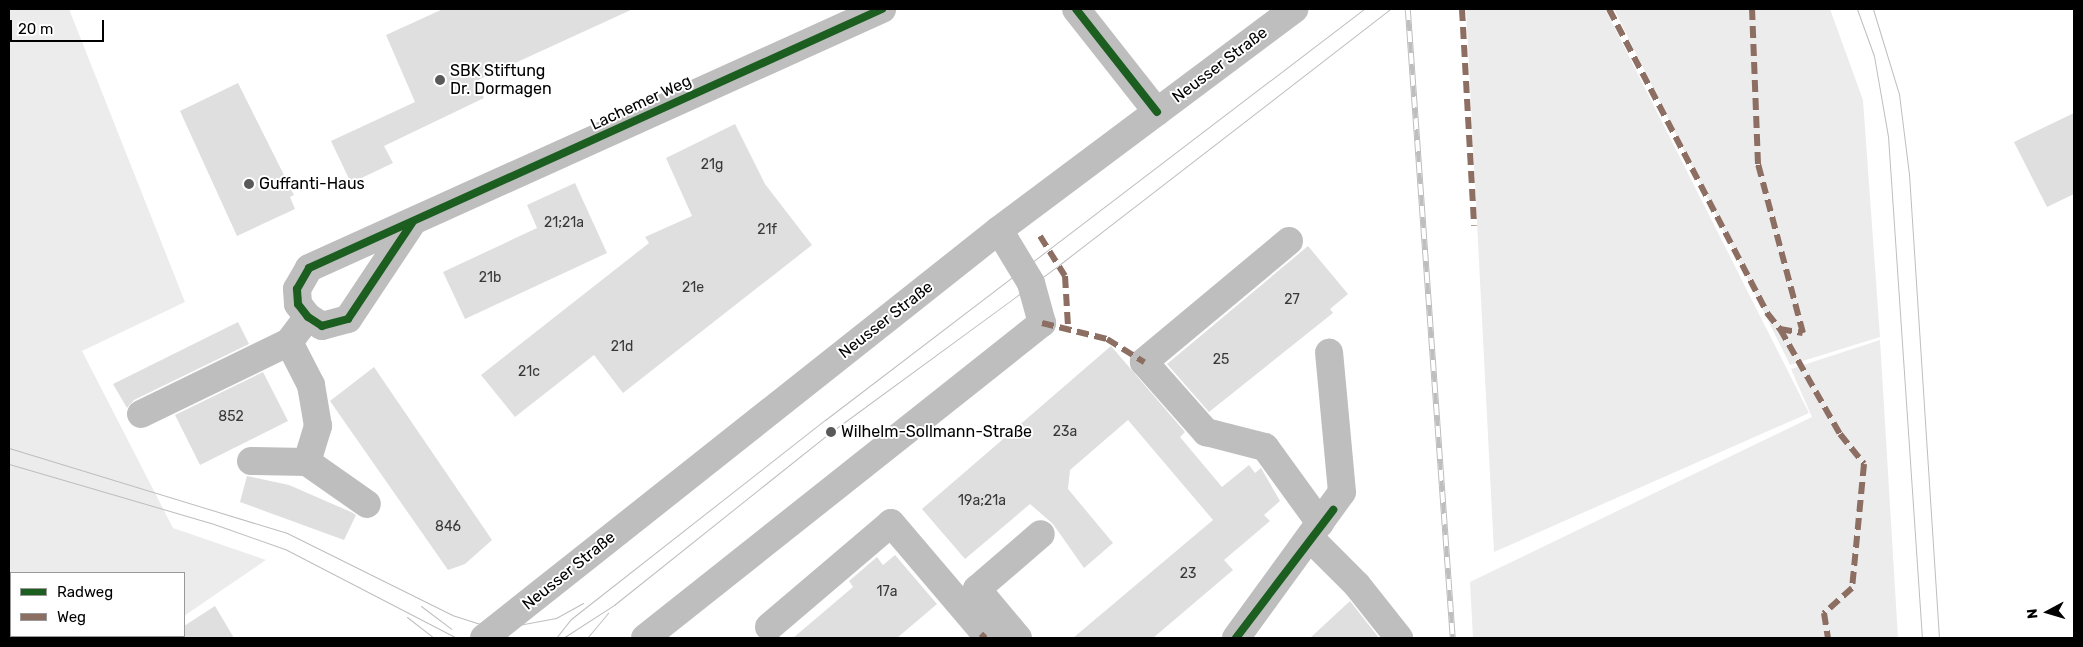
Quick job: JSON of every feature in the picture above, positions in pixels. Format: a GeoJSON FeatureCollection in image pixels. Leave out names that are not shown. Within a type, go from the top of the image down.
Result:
{"type":"FeatureCollection","features":[{"type":"Feature","properties":{"kind":"street","name":"Lachemer Weg"},"geometry":{"type":"LineString","coordinates":[[308,317],[298,304],[297,288],[309,268],[882,9]]}},
{"type":"Feature","properties":{"kind":"street"},"geometry":{"type":"LineString","coordinates":[[1076,9],[1157,112]]}},
{"type":"Feature","properties":{"kind":"street","name":"Neusser Straße"},"geometry":{"type":"LineString","coordinates":[[484,638],[999,230],[1294,9]]}},
{"type":"Feature","properties":{"kind":"street"},"geometry":{"type":"LineString","coordinates":[[141,414],[289,342],[308,317],[322,326],[348,319],[412,223]]}},
{"type":"Feature","properties":{"kind":"street"},"geometry":{"type":"LineString","coordinates":[[645,638],[1042,323],[1031,283],[999,230]]}},
{"type":"Feature","properties":{"kind":"street"},"geometry":{"type":"LineString","coordinates":[[1289,241],[1144,362],[1206,432],[1265,447],[1321,524],[1357,585],[1398,638]]}},
{"type":"Feature","properties":{"kind":"street"},"geometry":{"type":"LineString","coordinates":[[289,342],[311,385],[318,426],[307,462]]}},
{"type":"Feature","properties":{"kind":"street"},"geometry":{"type":"LineString","coordinates":[[1236,638],[1321,524],[1342,492],[1329,352]]}},
{"type":"Feature","properties":{"kind":"street"},"geometry":{"type":"LineString","coordinates":[[251,461],[307,462],[367,504]]}},
{"type":"Feature","properties":{"kind":"street"},"geometry":{"type":"LineString","coordinates":[[769,627],[891,523],[989,638]]}},
{"type":"Feature","properties":{"kind":"street"},"geometry":{"type":"LineString","coordinates":[[1018,638],[977,589],[1041,534]]}},
{"type":"Feature","properties":{"kind":"shaded area"},"geometry":{"type":"Polygon","coordinates":[[[9,9],[69,9],[185,302],[82,351],[173,528],[266,560],[185,615],[185,572],[10,572],[10,637],[152,637],[9,638],[9,9]]]}},
{"type":"Feature","properties":{"kind":"shaded area"},"geometry":{"type":"Polygon","coordinates":[[[1466,9],[1605,9],[1809,413],[1494,552],[1466,9]]]}},
{"type":"Feature","properties":{"kind":"shaded area"},"geometry":{"type":"Polygon","coordinates":[[[1614,9],[1830,9],[1863,100],[1880,337],[1790,365],[1614,9]]]}},
{"type":"Feature","properties":{"kind":"shaded area"},"geometry":{"type":"Polygon","coordinates":[[[1880,340],[1898,638],[1473,638],[1470,582],[1812,417],[1791,369],[1880,340]]]}},
{"type":"Feature","properties":{"kind":"building","name":"SBK Stiftung Dr. Dormagen"},"geometry":{"type":"Polygon","coordinates":[[[443,9],[633,9],[476,81],[484,98],[384,146],[393,163],[351,183],[331,141],[415,102],[386,35],[443,9]]]}},
{"type":"Feature","properties":{"kind":"building","name":"Guffanti-Haus"},"geometry":{"type":"Polygon","coordinates":[[[238,83],[294,195],[290,197],[295,209],[237,236],[180,111],[238,83]]]}},
{"type":"Feature","properties":{"kind":"building"},"geometry":{"type":"Polygon","coordinates":[[[2074,113],[2074,194],[2047,207],[2014,142],[2074,113]]]}},
{"type":"Feature","properties":{"kind":"building"},"geometry":{"type":"Polygon","coordinates":[[[735,124],[765,184],[812,245],[623,393],[594,355],[515,417],[481,375],[649,243],[645,237],[692,216],[666,158],[735,124]]]}},
{"type":"Feature","properties":{"kind":"building"},"geometry":{"type":"Polygon","coordinates":[[[575,183],[607,253],[465,319],[443,272],[537,228],[527,205],[575,183]]]}},
{"type":"Feature","properties":{"kind":"building"},"geometry":{"type":"Polygon","coordinates":[[[1308,246],[1348,294],[1330,309],[1333,313],[1209,412],[1167,364],[1308,246]]]}},
{"type":"Feature","properties":{"kind":"building"},"geometry":{"type":"Polygon","coordinates":[[[238,322],[249,344],[134,400],[127,408],[113,384],[238,322]]]}},
{"type":"Feature","properties":{"kind":"building"},"geometry":{"type":"Polygon","coordinates":[[[1111,346],[1185,432],[1180,437],[1222,487],[1249,465],[1255,473],[1261,468],[1280,501],[1264,515],[1270,521],[1224,560],[1233,570],[1153,638],[1073,638],[1213,520],[1128,420],[1070,470],[1068,489],[1113,543],[1084,568],[1053,524],[1030,504],[965,559],[922,509],[1111,346]]]}},
{"type":"Feature","properties":{"kind":"building"},"geometry":{"type":"Polygon","coordinates":[[[374,367],[492,540],[465,564],[448,570],[330,401],[374,367]]]}},
{"type":"Feature","properties":{"kind":"building"},"geometry":{"type":"Polygon","coordinates":[[[263,372],[288,421],[200,465],[175,415],[263,372]]]}},
{"type":"Feature","properties":{"kind":"building"},"geometry":{"type":"Polygon","coordinates":[[[247,476],[289,485],[356,515],[344,540],[240,502],[247,476]]]}},
{"type":"Feature","properties":{"kind":"building"},"geometry":{"type":"Polygon","coordinates":[[[895,555],[937,604],[897,638],[793,638],[853,587],[849,581],[877,557],[883,565],[895,555]]]}},
{"type":"Feature","properties":{"kind":"building"},"geometry":{"type":"Polygon","coordinates":[[[1350,601],[1379,638],[1310,638],[1350,601]]]}},
{"type":"Feature","properties":{"kind":"building"},"geometry":{"type":"Polygon","coordinates":[[[215,606],[234,638],[165,638],[185,637],[185,625],[215,606]]]}},
{"type":"Feature","properties":{"kind":"tram line"},"geometry":{"type":"LineString","coordinates":[[556,638],[571,619],[825,420],[1364,9]]}},
{"type":"Feature","properties":{"kind":"tram line"},"geometry":{"type":"LineString","coordinates":[[563,638],[614,605],[831,432],[1059,265],[1390,9]]}},
{"type":"Feature","properties":{"kind":"tram line"},"geometry":{"type":"LineString","coordinates":[[1857,9],[1874,56],[1888,136],[1922,638]]}},
{"type":"Feature","properties":{"kind":"tram line"},"geometry":{"type":"LineString","coordinates":[[1873,9],[1899,94],[1909,174],[1939,638]]}},
{"type":"Feature","properties":{"kind":"tram line"},"geometry":{"type":"LineString","coordinates":[[9,448],[287,533],[452,615],[496,629],[556,618],[583,603]]}},
{"type":"Feature","properties":{"kind":"tram line"},"geometry":{"type":"LineString","coordinates":[[9,464],[211,523],[285,549],[457,638]]}},
{"type":"Feature","properties":{"kind":"tram line"},"geometry":{"type":"LineString","coordinates":[[421,606],[451,629]]}},
{"type":"Feature","properties":{"kind":"tram line"},"geometry":{"type":"LineString","coordinates":[[587,638],[608,613]]}},
{"type":"Feature","properties":{"kind":"tram line"},"geometry":{"type":"LineString","coordinates":[[407,617],[434,638]]}},
{"type":"Feature","properties":{"kind":"railway"},"geometry":{"type":"LineString","coordinates":[[1408,9],[1453,638]]}},
{"type":"Feature","properties":{"kind":"marked path"},"geometry":{"type":"LineString","coordinates":[[1462,9],[1474,226]]}},
{"type":"Feature","properties":{"kind":"marked path"},"geometry":{"type":"LineString","coordinates":[[1609,9],[1767,313],[1780,329],[1803,333],[1758,164],[1752,9]]}},
{"type":"Feature","properties":{"kind":"marked path"},"geometry":{"type":"LineString","coordinates":[[1040,236],[1065,276],[1068,327]]}},
{"type":"Feature","properties":{"kind":"marked path"},"geometry":{"type":"LineString","coordinates":[[1042,323],[1107,339],[1144,362]]}},
{"type":"Feature","properties":{"kind":"marked path"},"geometry":{"type":"LineString","coordinates":[[1780,329],[1840,434],[1864,464],[1852,588],[1824,613],[1828,638]]}},
{"type":"Feature","properties":{"kind":"marked path"},"geometry":{"type":"LineString","coordinates":[[981,638],[985,634]]}},
{"type":"Feature","properties":{"kind":"cycle path"},"geometry":{"type":"LineString","coordinates":[[412,223],[348,319],[322,326],[308,317],[298,304],[297,289],[309,268],[882,9]]}},
{"type":"Feature","properties":{"kind":"cycle path"},"geometry":{"type":"LineString","coordinates":[[1076,9],[1157,112]]}},
{"type":"Feature","properties":{"kind":"cycle path"},"geometry":{"type":"LineString","coordinates":[[1236,638],[1333,510]]}},
{"type":"Feature","properties":{"kind":"place","name":"SBK Stiftung Dr. Dormagen"},"geometry":{"type":"Point","coordinates":[440,80]}},
{"type":"Feature","properties":{"kind":"place","name":"Guffanti-Haus"},"geometry":{"type":"Point","coordinates":[249,184]}},
{"type":"Feature","properties":{"kind":"place","name":"Wilhelm-Sollmann-Straße"},"geometry":{"type":"Point","coordinates":[831,432]}}]}
